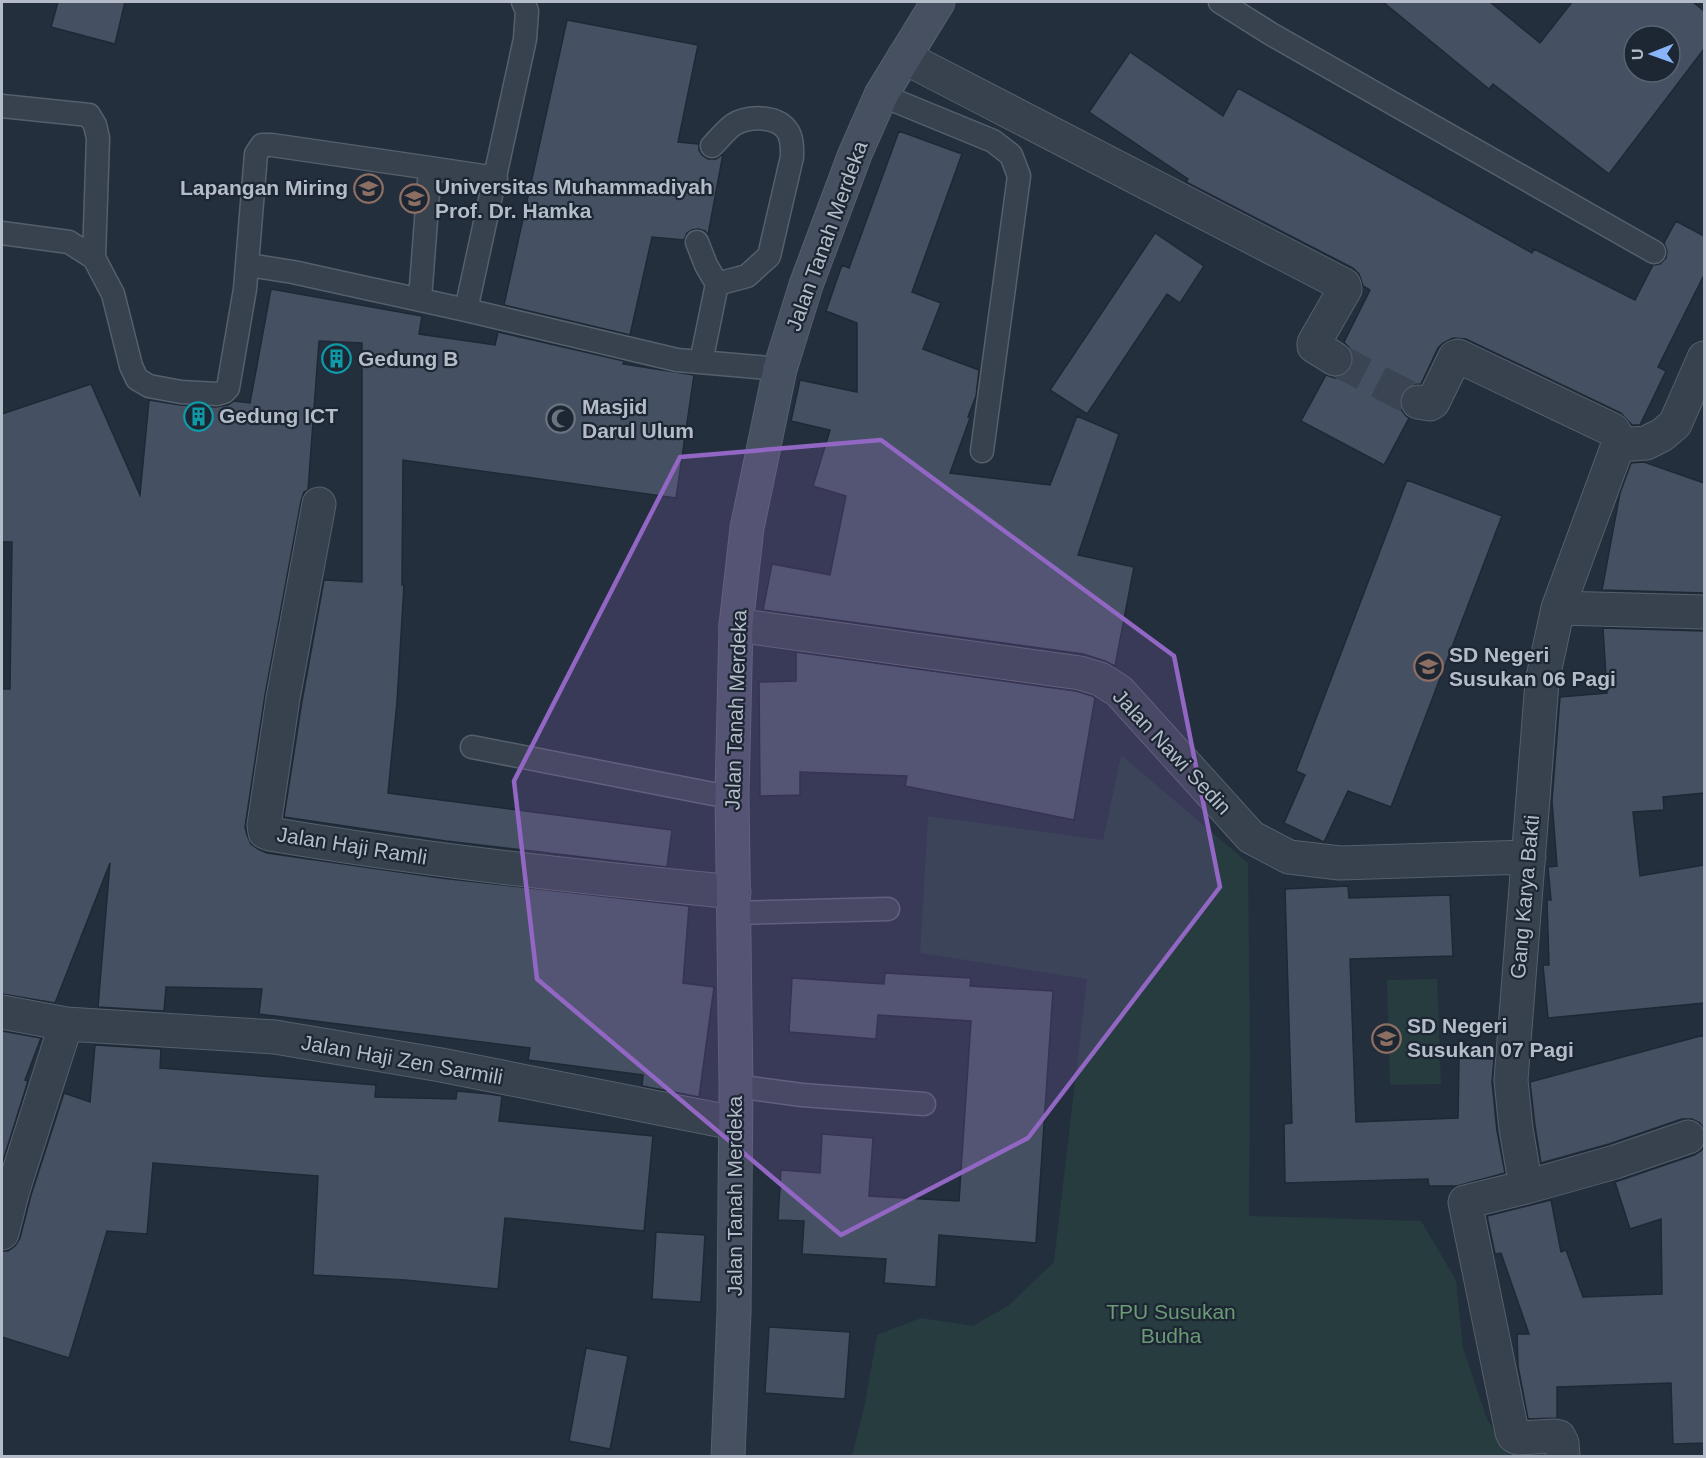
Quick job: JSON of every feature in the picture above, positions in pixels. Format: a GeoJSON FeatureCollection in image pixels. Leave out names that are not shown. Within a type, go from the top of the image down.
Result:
{"type":"FeatureCollection","features":[{"type":"Feature","properties":{"kind":"street","name":"Jalan Tanah Merdeka"},"geometry":{"type":"LineString","coordinates":[[728,1456],[734,1312],[736,1086],[732,794],[736,625],[747,528],[780,369],[806,285],[855,154],[881,95],[938,2]]}},
{"type":"Feature","properties":{"kind":"street"},"geometry":{"type":"LineString","coordinates":[[904,57],[1344,285],[1345,289],[1314,343],[1316,349],[1335,359]]}},
{"type":"Feature","properties":{"kind":"street"},"geometry":{"type":"LineString","coordinates":[[1418,402],[1430,404],[1432,402],[1455,357],[1458,356],[1614,430],[1618,441],[1646,443],[1662,435],[1675,424],[1704,358]]}},
{"type":"Feature","properties":{"kind":"street","name":"Gang Karya Bakti"},"geometry":{"type":"LineString","coordinates":[[1526,1187],[1516,1129],[1511,1080],[1542,682],[1558,608],[1618,441]]}},
{"type":"Feature","properties":{"kind":"street","name":"Jalan Haji Ramli"},"geometry":{"type":"LineString","coordinates":[[320,504],[283,698],[264,825],[265,832],[332,845],[647,884],[734,903]]}},
{"type":"Feature","properties":{"kind":"street"},"geometry":{"type":"LineString","coordinates":[[1558,608],[1704,612]]}},
{"type":"Feature","properties":{"kind":"street","name":"Jalan Nawi Sedin"},"geometry":{"type":"LineString","coordinates":[[736,625],[1080,673],[1100,680],[1119,692],[1251,837],[1289,857],[1340,863],[1529,857]]}},
{"type":"Feature","properties":{"kind":"street","name":"Jalan Haji Zen Sarmili"},"geometry":{"type":"LineString","coordinates":[[2,1012],[66,1024],[275,1037],[441,1065],[734,1123]]}},
{"type":"Feature","properties":{"kind":"street"},"geometry":{"type":"LineString","coordinates":[[2,1233],[66,1024]]}},
{"type":"Feature","properties":{"kind":"street"},"geometry":{"type":"LineString","coordinates":[[1563,1456],[1559,1437],[1518,1437],[1512,1432],[1465,1203],[1467,1200],[1526,1187],[1615,1162],[1688,1137]]}},
{"type":"Feature","properties":{"kind":"lane"},"geometry":{"type":"LineString","coordinates":[[466,310],[525,39],[526,11],[523,2]]}},
{"type":"Feature","properties":{"kind":"lane"},"geometry":{"type":"LineString","coordinates":[[1220,2],[1271,34],[1654,252]]}},
{"type":"Feature","properties":{"kind":"lane"},"geometry":{"type":"LineString","coordinates":[[881,95],[993,141],[1011,155],[1019,176],[982,451]]}},
{"type":"Feature","properties":{"kind":"lane"},"geometry":{"type":"LineString","coordinates":[[2,106],[88,115],[95,125],[98,138],[94,258],[112,294],[131,366],[137,379],[149,386],[181,392],[217,394],[228,388],[248,265],[256,154],[262,145],[496,178]]}},
{"type":"Feature","properties":{"kind":"lane"},"geometry":{"type":"LineString","coordinates":[[712,146],[733,125],[749,118],[772,120],[787,129],[792,157],[769,256],[747,276],[717,284]]}},
{"type":"Feature","properties":{"kind":"lane"},"geometry":{"type":"LineString","coordinates":[[420,300],[430,168]]}},
{"type":"Feature","properties":{"kind":"lane"},"geometry":{"type":"LineString","coordinates":[[2,233],[69,242],[94,258]]}},
{"type":"Feature","properties":{"kind":"lane"},"geometry":{"type":"LineString","coordinates":[[697,242],[717,284],[701,362]]}},
{"type":"Feature","properties":{"kind":"lane"},"geometry":{"type":"LineString","coordinates":[[248,265],[293,272],[466,310],[677,360],[780,369]]}},
{"type":"Feature","properties":{"kind":"lane"},"geometry":{"type":"LineString","coordinates":[[472,747],[713,794],[732,794]]}},
{"type":"Feature","properties":{"kind":"lane"},"geometry":{"type":"LineString","coordinates":[[734,903],[888,909]]}},
{"type":"Feature","properties":{"kind":"lane"},"geometry":{"type":"LineString","coordinates":[[736,1086],[802,1095],[924,1104]]}},
{"type":"Feature","properties":{"kind":"highlighted area"},"geometry":{"type":"Polygon","coordinates":[[[881,440],[1174,656],[1220,887],[1028,1138],[841,1235],[537,979],[514,781],[680,457],[881,440]]]}},
{"type":"Feature","properties":{"kind":"green space","name":"TPU Susukan Budha"},"geometry":{"type":"Polygon","coordinates":[[[1121,755],[1248,863],[1249,1216],[1421,1221],[1456,1280],[1463,1348],[1487,1419],[1511,1456],[852,1456],[865,1403],[877,1335],[921,1318],[973,1326],[1008,1306],[1054,1262],[1087,979],[920,953],[928,816],[1103,840],[1121,755]]]}},
{"type":"Feature","properties":{"kind":"green space"},"geometry":{"type":"Polygon","coordinates":[[[1437,979],[1441,1084],[1390,1085],[1387,980],[1437,979]]]}},
{"type":"Feature","properties":{"kind":"building"},"geometry":{"type":"Polygon","coordinates":[[[58,2],[125,2],[115,44],[51,27],[58,2]]]}},
{"type":"Feature","properties":{"kind":"building"},"geometry":{"type":"Polygon","coordinates":[[[1383,2],[1490,2],[1540,43],[1572,2],[1693,2],[1704,11],[1704,49],[1682,78],[1682,24],[1622,24],[1622,84],[1677,84],[1609,174],[1493,84],[1489,89],[1383,2]]]}},
{"type":"Feature","properties":{"kind":"building"},"geometry":{"type":"Polygon","coordinates":[[[567,20],[698,45],[678,142],[699,144],[702,155],[708,159],[716,159],[723,154],[708,235],[705,231],[698,229],[687,233],[684,240],[652,237],[630,335],[504,305],[567,20]]]}},
{"type":"Feature","properties":{"kind":"building"},"geometry":{"type":"Polygon","coordinates":[[[1130,52],[1223,116],[1238,88],[1532,253],[1534,249],[1635,300],[1653,265],[1660,264],[1666,258],[1667,251],[1664,243],[1676,221],[1704,236],[1704,275],[1658,367],[1666,371],[1640,425],[1632,425],[1621,413],[1466,339],[1453,338],[1438,348],[1421,384],[1411,385],[1403,391],[1399,400],[1400,408],[1409,418],[1384,465],[1301,421],[1326,375],[1335,378],[1343,376],[1351,368],[1354,360],[1352,351],[1344,342],[1370,290],[1363,286],[1359,274],[1353,268],[1186,182],[1188,179],[1089,112],[1130,52]]]}},
{"type":"Feature","properties":{"kind":"building"},"geometry":{"type":"Polygon","coordinates":[[[899,131],[962,154],[912,292],[941,303],[923,349],[979,370],[976,396],[968,417],[970,418],[950,473],[1050,485],[1077,416],[1119,434],[1078,555],[1134,567],[1115,666],[1083,654],[763,610],[772,564],[830,575],[846,496],[813,486],[830,430],[791,421],[800,380],[857,392],[857,323],[826,311],[842,265],[849,268],[899,131]]]}},
{"type":"Feature","properties":{"kind":"building"},"geometry":{"type":"Polygon","coordinates":[[[1155,233],[1204,266],[1180,303],[1167,294],[1087,414],[1050,390],[1155,233]]]}},
{"type":"Feature","properties":{"kind":"building"},"geometry":{"type":"Polygon","coordinates":[[[271,289],[422,316],[419,334],[495,345],[498,332],[624,361],[623,364],[694,375],[676,498],[403,460],[402,585],[404,585],[397,702],[388,793],[672,830],[667,867],[446,841],[284,817],[324,580],[362,582],[362,343],[319,341],[308,490],[304,492],[301,501],[265,695],[245,827],[251,844],[267,853],[441,878],[689,906],[683,983],[714,987],[699,1097],[642,1086],[643,1075],[528,1060],[530,1048],[259,1014],[262,989],[166,987],[164,1011],[98,1007],[110,863],[55,1003],[2,994],[2,689],[10,689],[12,542],[2,542],[2,414],[91,384],[140,495],[149,400],[216,407],[228,405],[234,401],[250,403],[271,289]]]}},
{"type":"Feature","properties":{"kind":"building"},"geometry":{"type":"Polygon","coordinates":[[[1644,462],[1704,483],[1704,593],[1602,590],[1620,493],[1631,463],[1644,462]]]}},
{"type":"Feature","properties":{"kind":"building"},"geometry":{"type":"Polygon","coordinates":[[[1407,480],[1502,516],[1391,807],[1348,791],[1324,842],[1284,823],[1305,775],[1296,771],[1407,480]]]}},
{"type":"Feature","properties":{"kind":"building"},"geometry":{"type":"Polygon","coordinates":[[[1603,628],[1704,631],[1704,793],[1663,797],[1664,810],[1633,812],[1640,876],[1704,865],[1704,1003],[1548,1018],[1543,965],[1549,965],[1547,900],[1551,900],[1548,867],[1557,866],[1552,801],[1560,697],[1607,693],[1603,628]]]}},
{"type":"Feature","properties":{"kind":"building"},"geometry":{"type":"Polygon","coordinates":[[[796,652],[1076,691],[1092,696],[1095,698],[1074,820],[905,786],[907,776],[800,772],[800,795],[760,796],[759,682],[796,681],[796,652]]]}},
{"type":"Feature","properties":{"kind":"building"},"geometry":{"type":"Polygon","coordinates":[[[1348,886],[1349,898],[1450,895],[1453,956],[1350,959],[1356,1122],[1458,1118],[1459,1058],[1494,1059],[1492,1082],[1497,1131],[1505,1173],[1457,1186],[1429,1186],[1428,1179],[1285,1183],[1284,1124],[1292,1123],[1285,889],[1348,886]]]}},
{"type":"Feature","properties":{"kind":"building"},"geometry":{"type":"Polygon","coordinates":[[[885,973],[971,978],[970,986],[1053,991],[1036,1243],[939,1235],[936,1287],[884,1283],[886,1259],[802,1254],[804,1221],[778,1220],[781,1170],[820,1173],[822,1134],[873,1138],[869,1196],[959,1201],[971,1021],[878,1015],[876,1039],[789,1032],[792,978],[884,984],[885,973]]]}},
{"type":"Feature","properties":{"kind":"building"},"geometry":{"type":"Polygon","coordinates":[[[2,1031],[41,1038],[25,1080],[28,1081],[2,1164],[2,1031]]]}},
{"type":"Feature","properties":{"kind":"building"},"geometry":{"type":"Polygon","coordinates":[[[1704,1035],[1704,1129],[1700,1123],[1692,1119],[1682,1119],[1609,1144],[1541,1163],[1530,1082],[1704,1035]]]}},
{"type":"Feature","properties":{"kind":"building"},"geometry":{"type":"Polygon","coordinates":[[[95,1045],[161,1049],[160,1068],[376,1085],[375,1097],[456,1099],[457,1091],[502,1096],[499,1121],[653,1136],[644,1231],[505,1218],[498,1289],[405,1280],[313,1275],[318,1176],[153,1163],[147,1234],[107,1231],[69,1358],[2,1337],[2,1251],[8,1251],[15,1246],[20,1238],[31,1195],[64,1093],[90,1102],[95,1045]]]}},
{"type":"Feature","properties":{"kind":"building"},"geometry":{"type":"Polygon","coordinates":[[[1704,1145],[1704,1443],[1673,1444],[1671,1383],[1557,1387],[1557,1418],[1528,1419],[1518,1366],[1517,1334],[1529,1334],[1501,1253],[1495,1254],[1487,1216],[1551,1200],[1561,1252],[1566,1250],[1583,1297],[1662,1294],[1661,1219],[1630,1229],[1615,1182],[1694,1155],[1702,1150],[1704,1145]]]}},
{"type":"Feature","properties":{"kind":"building"},"geometry":{"type":"Polygon","coordinates":[[[656,1232],[705,1235],[701,1302],[652,1299],[656,1232]]]}},
{"type":"Feature","properties":{"kind":"building"},"geometry":{"type":"Polygon","coordinates":[[[769,1327],[850,1332],[845,1399],[765,1393],[769,1327]]]}},
{"type":"Feature","properties":{"kind":"building"},"geometry":{"type":"Polygon","coordinates":[[[586,1348],[628,1356],[610,1449],[569,1441],[586,1348]]]}},
{"type":"Feature","properties":{"kind":"tunnel"},"geometry":{"type":"LineString","coordinates":[[1335,359],[1418,402]]}},
{"type":"Feature","properties":{"kind":"place","name":"Lapangan Miring"},"geometry":{"type":"Point","coordinates":[369,188]}},
{"type":"Feature","properties":{"kind":"place","name":"Universitas Muhammadiyah Prof. Dr. Hamka"},"geometry":{"type":"Point","coordinates":[414,199]}},
{"type":"Feature","properties":{"kind":"place","name":"Gedung B"},"geometry":{"type":"Point","coordinates":[337,359]}},
{"type":"Feature","properties":{"kind":"place","name":"Gedung ICT"},"geometry":{"type":"Point","coordinates":[198,416]}},
{"type":"Feature","properties":{"kind":"place","name":"Masjid Darul Ulum"},"geometry":{"type":"Point","coordinates":[561,419]}},
{"type":"Feature","properties":{"kind":"place","name":"SD Negeri Susukan 06 Pagi"},"geometry":{"type":"Point","coordinates":[1428,667]}},
{"type":"Feature","properties":{"kind":"place","name":"SD Negeri Susukan 07 Pagi"},"geometry":{"type":"Point","coordinates":[1386,1038]}}]}
